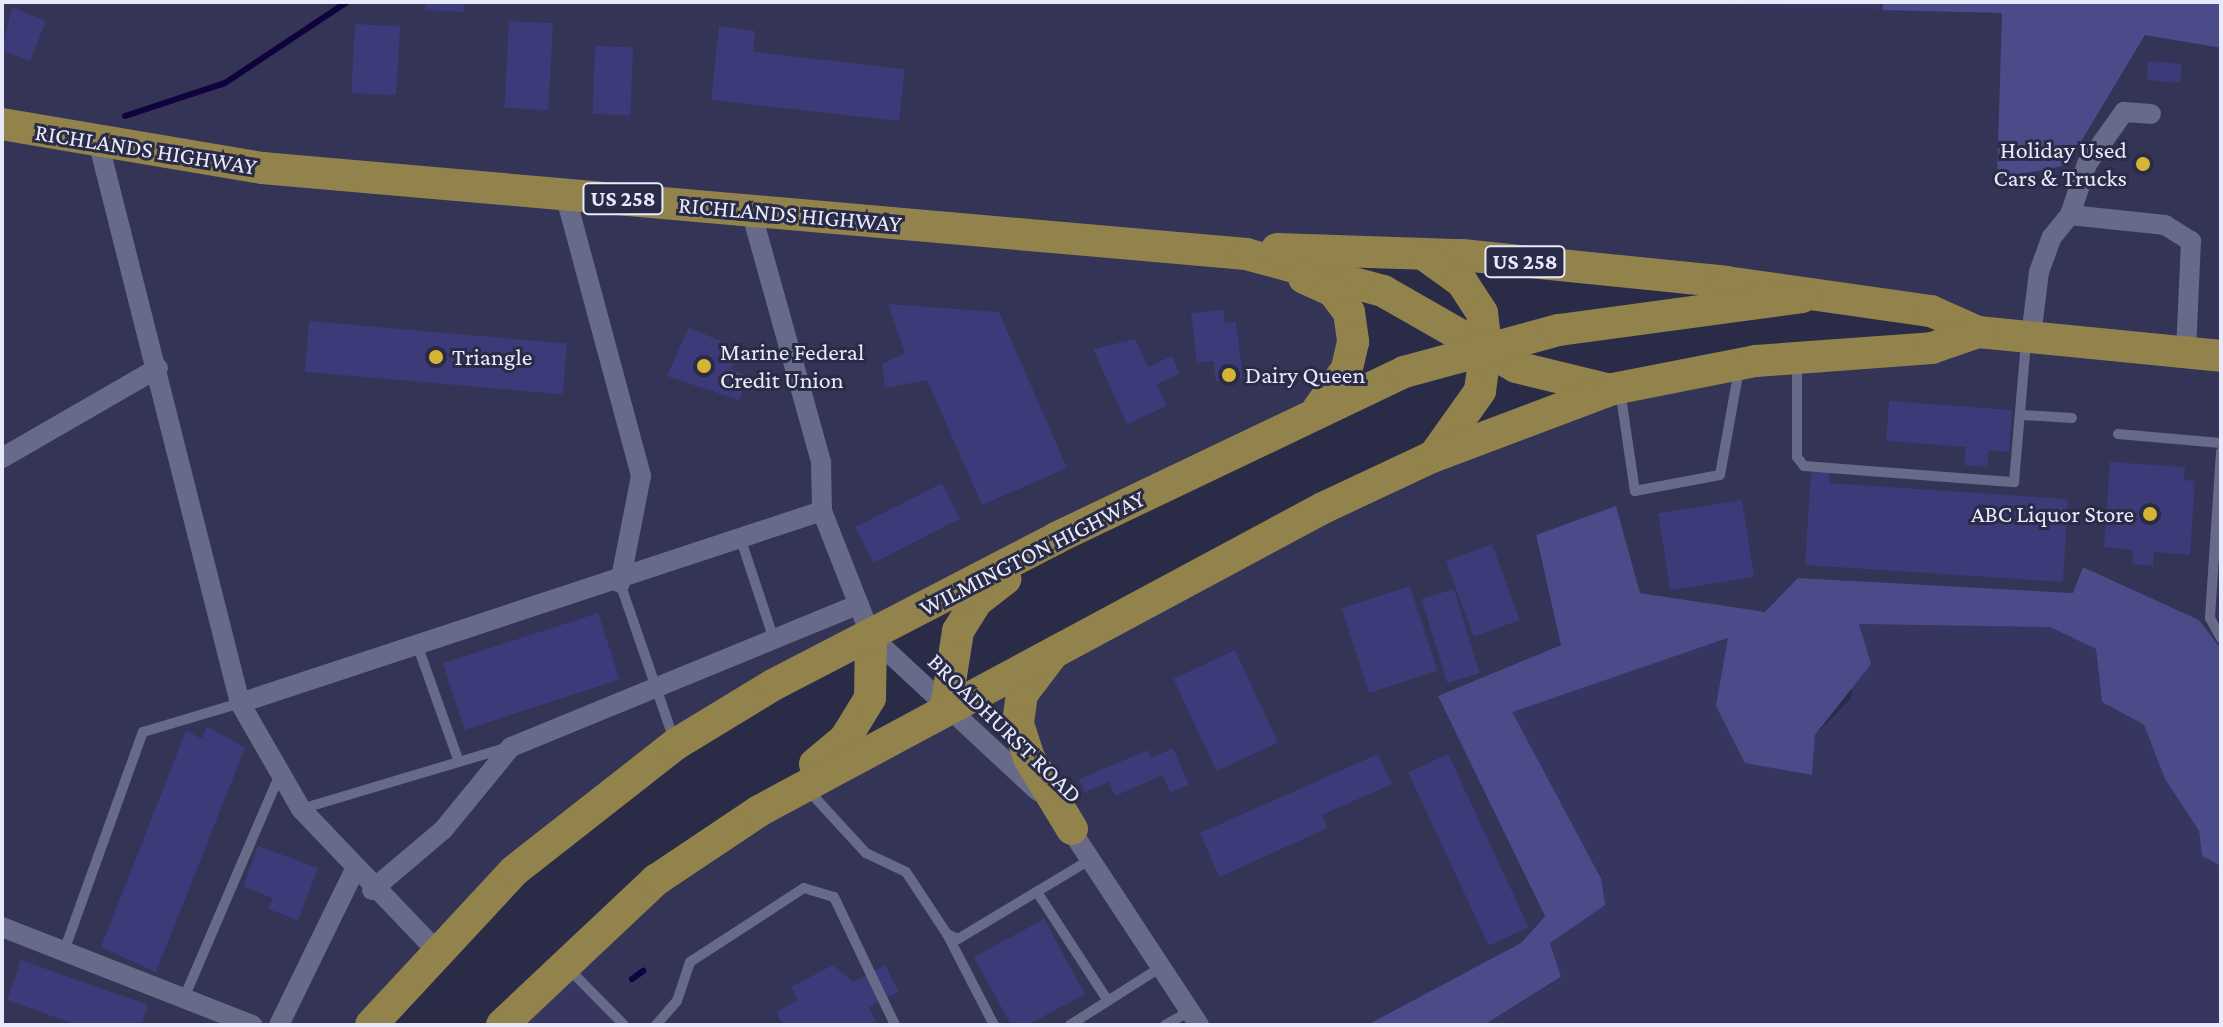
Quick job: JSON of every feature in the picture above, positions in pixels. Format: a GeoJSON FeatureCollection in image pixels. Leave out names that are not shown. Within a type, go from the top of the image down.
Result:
{"type":"FeatureCollection","features":[{"type":"Feature","properties":{"kind":"main road","name":"RICHLANDS HIGHWAY"},"geometry":{"type":"LineString","coordinates":[[2,124],[99,145],[262,168],[1246,254],[1383,291],[1486,347],[1516,367],[1566,385],[1617,389]]}},
{"type":"Feature","properties":{"kind":"main road","name":"RICHLANDS HIGHWAY"},"geometry":{"type":"LineString","coordinates":[[1246,254],[1296,245],[1726,282],[1802,297]]}},
{"type":"Feature","properties":{"kind":"main road"},"geometry":{"type":"LineString","coordinates":[[1246,254],[1333,291],[1349,312],[1347,369],[1316,411]]}},
{"type":"Feature","properties":{"kind":"main road"},"geometry":{"type":"LineString","coordinates":[[1426,256],[1462,282],[1482,313],[1486,347],[1480,391],[1432,457]]}},
{"type":"Feature","properties":{"kind":"main road"},"geometry":{"type":"LineString","coordinates":[[1802,297],[1931,311],[1978,332],[2221,356]]}},
{"type":"Feature","properties":{"kind":"main road","name":"WILMINGTON HIGHWAY"},"geometry":{"type":"LineString","coordinates":[[371,1025],[435,949],[584,810],[676,744],[1056,538],[1316,411],[1486,347],[1667,310],[1802,297]]}},
{"type":"Feature","properties":{"kind":"main road"},"geometry":{"type":"LineString","coordinates":[[502,1025],[562,962],[656,880],[759,811],[1058,647],[1432,457],[1617,389],[1740,364],[1797,356],[1932,348],[1978,332]]}},
{"type":"Feature","properties":{"kind":"main road"},"geometry":{"type":"LineString","coordinates":[[946,707],[958,631],[977,601],[1056,538]]}},
{"type":"Feature","properties":{"kind":"main road"},"geometry":{"type":"LineString","coordinates":[[759,811],[845,739],[870,698],[871,636]]}},
{"type":"Feature","properties":{"kind":"main road"},"geometry":{"type":"LineString","coordinates":[[1058,647],[1022,694],[1018,724],[1029,758],[1072,829]]}},
{"type":"Feature","properties":{"kind":"street"},"geometry":{"type":"LineString","coordinates":[[2029,337],[2039,272],[2052,237],[2070,215],[2087,164],[2124,112],[2151,114]]}},
{"type":"Feature","properties":{"kind":"street"},"geometry":{"type":"LineString","coordinates":[[99,145],[158,368],[240,703],[279,776],[301,809],[372,890],[435,949]]}},
{"type":"Feature","properties":{"kind":"street"},"geometry":{"type":"LineString","coordinates":[[565,194],[641,476],[620,583]]}},
{"type":"Feature","properties":{"kind":"street"},"geometry":{"type":"LineString","coordinates":[[751,211],[821,462],[822,511],[871,636]]}},
{"type":"Feature","properties":{"kind":"street"},"geometry":{"type":"LineString","coordinates":[[2070,215],[2165,225],[2191,241],[2186,353]]}},
{"type":"Feature","properties":{"kind":"street"},"geometry":{"type":"LineString","coordinates":[[2,458],[158,368]]}},
{"type":"Feature","properties":{"kind":"street"},"geometry":{"type":"LineString","coordinates":[[240,703],[620,583],[822,511]]}},
{"type":"Feature","properties":{"kind":"street"},"geometry":{"type":"LineString","coordinates":[[372,890],[443,830],[511,747],[655,691],[859,604]]}},
{"type":"Feature","properties":{"kind":"street","name":"BROADHURST ROAD"},"geometry":{"type":"LineString","coordinates":[[871,636],[1072,829],[1194,1018]]}},
{"type":"Feature","properties":{"kind":"street"},"geometry":{"type":"LineString","coordinates":[[279,1025],[354,871]]}},
{"type":"Feature","properties":{"kind":"street"},"geometry":{"type":"LineString","coordinates":[[2,927],[252,1025]]}},
{"type":"Feature","properties":{"kind":"lane"},"geometry":{"type":"LineString","coordinates":[[1797,356],[1797,457],[1804,466],[2014,482],[2029,337]]}},
{"type":"Feature","properties":{"kind":"lane"},"geometry":{"type":"LineString","coordinates":[[1617,389],[1635,491],[1720,475],[1740,364]]}},
{"type":"Feature","properties":{"kind":"lane"},"geometry":{"type":"LineString","coordinates":[[2023,415],[2072,418]]}},
{"type":"Feature","properties":{"kind":"lane"},"geometry":{"type":"LineString","coordinates":[[2118,434],[2221,443]]}},
{"type":"Feature","properties":{"kind":"lane"},"geometry":{"type":"LineString","coordinates":[[2221,452],[2210,618],[2221,638]]}},
{"type":"Feature","properties":{"kind":"lane"},"geometry":{"type":"LineString","coordinates":[[741,540],[774,640]]}},
{"type":"Feature","properties":{"kind":"lane"},"geometry":{"type":"LineString","coordinates":[[620,583],[655,691],[676,744]]}},
{"type":"Feature","properties":{"kind":"lane"},"geometry":{"type":"LineString","coordinates":[[418,647],[459,762]]}},
{"type":"Feature","properties":{"kind":"lane"},"geometry":{"type":"LineString","coordinates":[[64,951],[143,732],[240,703]]}},
{"type":"Feature","properties":{"kind":"lane"},"geometry":{"type":"LineString","coordinates":[[301,809],[511,747]]}},
{"type":"Feature","properties":{"kind":"lane"},"geometry":{"type":"LineString","coordinates":[[184,998],[279,776]]}},
{"type":"Feature","properties":{"kind":"lane"},"geometry":{"type":"LineString","coordinates":[[803,786],[866,853],[906,872],[947,934],[994,1025]]}},
{"type":"Feature","properties":{"kind":"lane"},"geometry":{"type":"LineString","coordinates":[[947,934],[958,939],[1092,859]]}},
{"type":"Feature","properties":{"kind":"lane"},"geometry":{"type":"LineString","coordinates":[[656,1025],[677,1001],[690,962],[804,888],[834,897],[895,1025]]}},
{"type":"Feature","properties":{"kind":"lane"},"geometry":{"type":"LineString","coordinates":[[1037,892],[1108,1001]]}},
{"type":"Feature","properties":{"kind":"lane"},"geometry":{"type":"LineString","coordinates":[[562,962],[624,1025]]}},
{"type":"Feature","properties":{"kind":"lane"},"geometry":{"type":"LineString","coordinates":[[1070,1025],[1161,967]]}},
{"type":"Feature","properties":{"kind":"lane"},"geometry":{"type":"LineString","coordinates":[[1165,1025],[1194,1018]]}},
{"type":"Feature","properties":{"kind":"shaded area"},"geometry":{"type":"Polygon","coordinates":[[[2,2],[1724,2],[2002,13],[1998,179],[2067,164],[2145,35],[2221,48],[2221,649],[2199,620],[2084,567],[2073,593],[1799,578],[1765,613],[1639,593],[1616,507],[1536,535],[1562,644],[1439,697],[1545,915],[1522,943],[1367,1025],[624,1025],[562,962],[759,811],[1526,419],[1977,332],[1931,311],[1296,245],[1349,312],[1316,411],[1123,504],[584,810],[371,1025],[2,1025],[2,2]]]}},
{"type":"Feature","properties":{"kind":"shaded area"},"geometry":{"type":"Polygon","coordinates":[[[1724,2],[1883,2],[1883,10],[1724,7],[1724,2]]]}},
{"type":"Feature","properties":{"kind":"shaded area"},"geometry":{"type":"Polygon","coordinates":[[[1883,2],[2221,2],[2221,48],[2145,35],[2067,165],[1997,179],[2002,13],[1883,10],[1883,2]]]}},
{"type":"Feature","properties":{"kind":"shaded area"},"geometry":{"type":"Polygon","coordinates":[[[1616,506],[1640,593],[1765,612],[1798,578],[2073,593],[2083,567],[2199,620],[2221,649],[2221,866],[2202,856],[2199,831],[2165,779],[2144,725],[2102,702],[2096,649],[2050,627],[1859,624],[1871,664],[1815,735],[1812,775],[1745,763],[1716,706],[1728,638],[1512,712],[1601,878],[1605,905],[1550,943],[1561,977],[1484,1025],[1367,1025],[1521,943],[1545,916],[1438,696],[1561,645],[1536,535],[1616,506]]]}},
{"type":"Feature","properties":{"kind":"shaded area"},"geometry":{"type":"Polygon","coordinates":[[[1870,618],[2050,627],[2096,649],[2102,702],[2144,725],[2165,779],[2199,831],[2202,856],[2221,866],[2221,1025],[1484,1025],[1561,978],[1550,943],[1601,877],[1511,712],[1729,638],[1717,706],[1812,774],[1815,735],[1851,698],[1858,624],[1870,618]]]}},
{"type":"Feature","properties":{"kind":"shaded area"},"geometry":{"type":"Polygon","coordinates":[[[562,962],[624,1025],[502,1025],[562,962]]]}},
{"type":"Feature","properties":{"kind":"building"},"geometry":{"type":"Polygon","coordinates":[[[425,2],[464,2],[464,12],[425,10],[425,2]]]}},
{"type":"Feature","properties":{"kind":"building"},"geometry":{"type":"Polygon","coordinates":[[[12,7],[46,21],[30,61],[2,50],[12,7]]]}},
{"type":"Feature","properties":{"kind":"building"},"geometry":{"type":"Polygon","coordinates":[[[509,21],[553,23],[548,110],[504,108],[509,21]]]}},
{"type":"Feature","properties":{"kind":"building"},"geometry":{"type":"Polygon","coordinates":[[[355,24],[400,26],[396,95],[351,93],[355,24]]]}},
{"type":"Feature","properties":{"kind":"building"},"geometry":{"type":"Polygon","coordinates":[[[719,26],[755,31],[753,52],[905,69],[899,121],[711,100],[719,26]]]}},
{"type":"Feature","properties":{"kind":"building"},"geometry":{"type":"Polygon","coordinates":[[[595,46],[633,47],[631,115],[593,114],[595,46]]]}},
{"type":"Feature","properties":{"kind":"building"},"geometry":{"type":"Polygon","coordinates":[[[2148,61],[2182,64],[2180,83],[2146,80],[2148,61]]]}},
{"type":"Feature","properties":{"kind":"building"},"geometry":{"type":"Polygon","coordinates":[[[888,304],[999,312],[1067,468],[982,505],[927,380],[885,388],[882,364],[905,353],[888,304]]]}},
{"type":"Feature","properties":{"kind":"building"},"geometry":{"type":"Polygon","coordinates":[[[1224,310],[1225,323],[1236,322],[1243,379],[1216,382],[1213,361],[1197,363],[1191,313],[1224,310]]]}},
{"type":"Feature","properties":{"kind":"building","name":"Triangle"},"geometry":{"type":"Polygon","coordinates":[[[309,321],[567,344],[563,394],[305,372],[309,321]]]}},
{"type":"Feature","properties":{"kind":"building"},"geometry":{"type":"Polygon","coordinates":[[[689,327],[739,350],[731,369],[750,377],[739,400],[667,376],[689,327]]]}},
{"type":"Feature","properties":{"kind":"building"},"geometry":{"type":"Polygon","coordinates":[[[1135,339],[1148,367],[1172,356],[1180,374],[1157,384],[1167,406],[1127,424],[1093,349],[1135,339]]]}},
{"type":"Feature","properties":{"kind":"building"},"geometry":{"type":"Polygon","coordinates":[[[1889,401],[2012,410],[2009,452],[1989,450],[1987,467],[1964,465],[1966,447],[1886,441],[1889,401]]]}},
{"type":"Feature","properties":{"kind":"building","name":"ABC Liquor Store"},"geometry":{"type":"Polygon","coordinates":[[[2110,462],[2185,467],[2184,480],[2195,481],[2190,555],[2154,552],[2153,566],[2132,564],[2133,550],[2104,547],[2110,462]]]}},
{"type":"Feature","properties":{"kind":"building"},"geometry":{"type":"Polygon","coordinates":[[[1811,471],[1829,472],[1829,483],[2068,499],[2063,582],[1805,565],[1811,471]]]}},
{"type":"Feature","properties":{"kind":"building"},"geometry":{"type":"Polygon","coordinates":[[[942,483],[960,519],[874,563],[856,527],[942,483]]]}},
{"type":"Feature","properties":{"kind":"building"},"geometry":{"type":"Polygon","coordinates":[[[1742,500],[1754,577],[1670,590],[1658,513],[1742,500]]]}},
{"type":"Feature","properties":{"kind":"building"},"geometry":{"type":"Polygon","coordinates":[[[1492,544],[1520,620],[1474,637],[1446,561],[1492,544]]]}},
{"type":"Feature","properties":{"kind":"building"},"geometry":{"type":"Polygon","coordinates":[[[1410,586],[1438,671],[1369,693],[1342,608],[1410,586]]]}},
{"type":"Feature","properties":{"kind":"building"},"geometry":{"type":"Polygon","coordinates":[[[1454,589],[1480,673],[1447,683],[1421,599],[1454,589]]]}},
{"type":"Feature","properties":{"kind":"building"},"geometry":{"type":"Polygon","coordinates":[[[598,613],[620,680],[465,730],[443,663],[598,613]]]}},
{"type":"Feature","properties":{"kind":"building"},"geometry":{"type":"Polygon","coordinates":[[[1235,650],[1278,742],[1216,771],[1173,679],[1235,650]]]}},
{"type":"Feature","properties":{"kind":"building"},"geometry":{"type":"Polygon","coordinates":[[[207,726],[245,748],[156,972],[101,947],[186,731],[202,739],[207,726]]]}},
{"type":"Feature","properties":{"kind":"building"},"geometry":{"type":"Polygon","coordinates":[[[1173,748],[1189,785],[1170,793],[1163,775],[1115,796],[1109,782],[1085,792],[1079,779],[1148,750],[1151,758],[1173,748]]]}},
{"type":"Feature","properties":{"kind":"building"},"geometry":{"type":"Polygon","coordinates":[[[1378,754],[1392,784],[1322,815],[1328,828],[1219,877],[1200,833],[1378,754]]]}},
{"type":"Feature","properties":{"kind":"building"},"geometry":{"type":"Polygon","coordinates":[[[1448,754],[1529,927],[1489,946],[1408,773],[1448,754]]]}},
{"type":"Feature","properties":{"kind":"building"},"geometry":{"type":"Polygon","coordinates":[[[258,846],[318,868],[298,920],[268,909],[273,898],[243,887],[258,846]]]}},
{"type":"Feature","properties":{"kind":"building"},"geometry":{"type":"Polygon","coordinates":[[[1044,919],[1085,994],[1028,1025],[1011,1025],[974,957],[1044,919]]]}},
{"type":"Feature","properties":{"kind":"building"},"geometry":{"type":"Polygon","coordinates":[[[21,960],[148,1005],[141,1025],[77,1025],[7,1000],[21,960]]]}},
{"type":"Feature","properties":{"kind":"building"},"geometry":{"type":"Polygon","coordinates":[[[833,965],[853,982],[885,965],[899,992],[869,1007],[878,1025],[783,1025],[776,1012],[798,1000],[791,987],[833,965]]]}},
{"type":"Feature","properties":{"kind":"waterway"},"geometry":{"type":"LineString","coordinates":[[125,116],[225,83],[347,2]]}},
{"type":"Feature","properties":{"kind":"waterway"},"geometry":{"type":"LineString","coordinates":[[632,979],[643,971]]}},
{"type":"Feature","properties":{"kind":"place","name":"Holiday Used Cars & Trucks"},"geometry":{"type":"Point","coordinates":[2143,164]}},
{"type":"Feature","properties":{"kind":"place","name":"Triangle"},"geometry":{"type":"Point","coordinates":[436,357]}},
{"type":"Feature","properties":{"kind":"place","name":"Marine Federal Credit Union"},"geometry":{"type":"Point","coordinates":[704,366]}},
{"type":"Feature","properties":{"kind":"place","name":"Dairy Queen"},"geometry":{"type":"Point","coordinates":[1229,375]}},
{"type":"Feature","properties":{"kind":"place","name":"ABC Liquor Store"},"geometry":{"type":"Point","coordinates":[2150,514]}}]}
